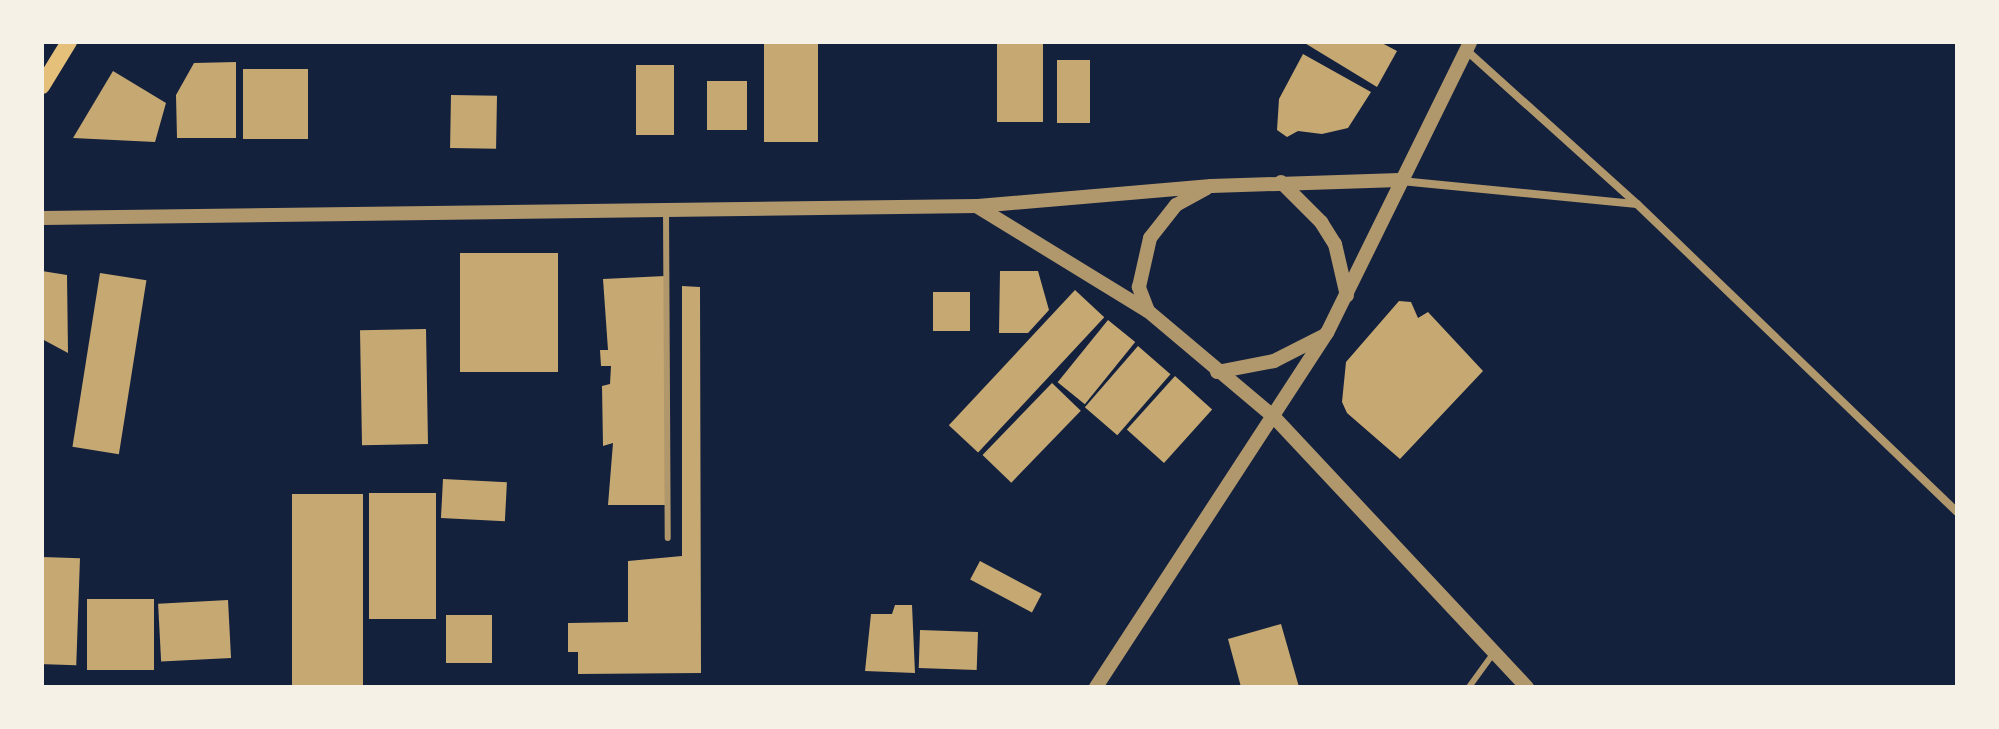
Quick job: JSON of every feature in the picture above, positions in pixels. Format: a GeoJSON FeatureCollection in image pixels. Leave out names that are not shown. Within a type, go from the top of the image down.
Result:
{"type":"FeatureCollection","features":[{"type":"Feature","properties":{"kind":"main road"},"geometry":{"type":"LineString","coordinates":[[42,86],[69,42]]}},
{"type":"Feature","properties":{"kind":"street"},"geometry":{"type":"LineString","coordinates":[[1096,687],[1275,418],[1327,333],[1468,46],[1957,512]]}},
{"type":"Feature","properties":{"kind":"street"},"geometry":{"type":"LineString","coordinates":[[42,218],[978,206],[1211,186],[1400,180],[1637,204]]}},
{"type":"Feature","properties":{"kind":"street"},"geometry":{"type":"LineString","coordinates":[[1281,182],[1321,222],[1335,244],[1347,296]]}},
{"type":"Feature","properties":{"kind":"street"},"geometry":{"type":"LineString","coordinates":[[1148,311],[1139,287],[1150,238],[1176,205],[1211,186]]}},
{"type":"Feature","properties":{"kind":"street"},"geometry":{"type":"LineString","coordinates":[[978,206],[1148,311],[1275,418],[1527,687]]}},
{"type":"Feature","properties":{"kind":"street"},"geometry":{"type":"LineString","coordinates":[[1217,372],[1274,361],[1327,333]]}},
{"type":"Feature","properties":{"kind":"lane"},"geometry":{"type":"LineString","coordinates":[[666,210],[668,538]]}},
{"type":"Feature","properties":{"kind":"lane"},"geometry":{"type":"LineString","coordinates":[[1469,687],[1495,652]]}},
{"type":"Feature","properties":{"kind":"building"},"geometry":{"type":"Polygon","coordinates":[[[764,42],[818,42],[818,142],[764,142],[764,42]]]}},
{"type":"Feature","properties":{"kind":"building"},"geometry":{"type":"Polygon","coordinates":[[[997,42],[1043,42],[1043,122],[997,122],[997,42]]]}},
{"type":"Feature","properties":{"kind":"building"},"geometry":{"type":"Polygon","coordinates":[[[1303,42],[1380,42],[1397,51],[1377,87],[1303,42]]]}},
{"type":"Feature","properties":{"kind":"building"},"geometry":{"type":"Polygon","coordinates":[[[1303,54],[1371,92],[1348,128],[1322,134],[1298,131],[1287,137],[1277,130],[1279,99],[1303,54]]]}},
{"type":"Feature","properties":{"kind":"building"},"geometry":{"type":"Polygon","coordinates":[[[1057,60],[1090,60],[1090,123],[1057,123],[1057,60]]]}},
{"type":"Feature","properties":{"kind":"building"},"geometry":{"type":"Polygon","coordinates":[[[236,62],[236,138],[177,138],[176,95],[194,63],[236,62]]]}},
{"type":"Feature","properties":{"kind":"building"},"geometry":{"type":"Polygon","coordinates":[[[636,65],[674,65],[674,135],[636,135],[636,65]]]}},
{"type":"Feature","properties":{"kind":"building"},"geometry":{"type":"Polygon","coordinates":[[[243,69],[308,69],[308,139],[243,139],[243,69]]]}},
{"type":"Feature","properties":{"kind":"building"},"geometry":{"type":"Polygon","coordinates":[[[113,71],[166,103],[155,142],[73,138],[113,71]]]}},
{"type":"Feature","properties":{"kind":"building"},"geometry":{"type":"Polygon","coordinates":[[[707,81],[747,81],[747,130],[707,130],[707,81]]]}},
{"type":"Feature","properties":{"kind":"building"},"geometry":{"type":"Polygon","coordinates":[[[451,95],[497,96],[496,149],[450,148],[451,95]]]}},
{"type":"Feature","properties":{"kind":"building"},"geometry":{"type":"Polygon","coordinates":[[[460,253],[558,253],[558,372],[460,372],[460,253]]]}},
{"type":"Feature","properties":{"kind":"building"},"geometry":{"type":"Polygon","coordinates":[[[42,271],[67,275],[68,353],[42,339],[42,271]]]}},
{"type":"Feature","properties":{"kind":"building"},"geometry":{"type":"Polygon","coordinates":[[[1000,271],[1038,271],[1049,310],[1028,333],[999,333],[1000,271]]]}},
{"type":"Feature","properties":{"kind":"building"},"geometry":{"type":"Polygon","coordinates":[[[100,273],[146,280],[119,454],[72,447],[100,273]]]}},
{"type":"Feature","properties":{"kind":"building"},"geometry":{"type":"Polygon","coordinates":[[[665,276],[666,505],[608,505],[613,443],[603,446],[602,386],[610,384],[611,366],[601,366],[600,350],[608,350],[603,279],[665,276]]]}},
{"type":"Feature","properties":{"kind":"building"},"geometry":{"type":"Polygon","coordinates":[[[682,286],[700,287],[701,673],[578,674],[578,652],[568,652],[568,623],[628,622],[628,561],[682,556],[682,286]]]}},
{"type":"Feature","properties":{"kind":"building"},"geometry":{"type":"Polygon","coordinates":[[[1075,290],[1104,317],[978,453],[949,425],[1075,290]]]}},
{"type":"Feature","properties":{"kind":"building"},"geometry":{"type":"Polygon","coordinates":[[[933,292],[970,292],[970,331],[933,331],[933,292]]]}},
{"type":"Feature","properties":{"kind":"building"},"geometry":{"type":"Polygon","coordinates":[[[1399,301],[1411,302],[1418,318],[1428,312],[1483,371],[1400,459],[1347,413],[1342,402],[1346,362],[1399,301]]]}},
{"type":"Feature","properties":{"kind":"building"},"geometry":{"type":"Polygon","coordinates":[[[1108,320],[1135,342],[1085,404],[1058,382],[1108,320]]]}},
{"type":"Feature","properties":{"kind":"building"},"geometry":{"type":"Polygon","coordinates":[[[426,329],[428,444],[362,445],[360,330],[426,329]]]}},
{"type":"Feature","properties":{"kind":"building"},"geometry":{"type":"Polygon","coordinates":[[[1138,346],[1170,374],[1117,435],[1085,407],[1138,346]]]}},
{"type":"Feature","properties":{"kind":"building"},"geometry":{"type":"Polygon","coordinates":[[[1175,376],[1212,409],[1164,463],[1127,430],[1175,376]]]}},
{"type":"Feature","properties":{"kind":"building"},"geometry":{"type":"Polygon","coordinates":[[[1052,383],[1081,411],[1011,483],[983,455],[1052,383]]]}},
{"type":"Feature","properties":{"kind":"building"},"geometry":{"type":"Polygon","coordinates":[[[443,479],[507,482],[505,521],[441,518],[443,479]]]}},
{"type":"Feature","properties":{"kind":"building"},"geometry":{"type":"Polygon","coordinates":[[[369,493],[436,493],[436,619],[369,619],[369,493]]]}},
{"type":"Feature","properties":{"kind":"building"},"geometry":{"type":"Polygon","coordinates":[[[292,494],[363,494],[363,685],[292,685],[292,494]]]}},
{"type":"Feature","properties":{"kind":"building"},"geometry":{"type":"Polygon","coordinates":[[[42,557],[80,558],[76,665],[42,664],[42,557]]]}},
{"type":"Feature","properties":{"kind":"building"},"geometry":{"type":"Polygon","coordinates":[[[980,561],[1042,594],[1032,612],[970,580],[980,561]]]}},
{"type":"Feature","properties":{"kind":"building"},"geometry":{"type":"Polygon","coordinates":[[[87,599],[154,599],[154,670],[87,670],[87,599]]]}},
{"type":"Feature","properties":{"kind":"building"},"geometry":{"type":"Polygon","coordinates":[[[228,600],[231,658],[161,662],[158,604],[228,600]]]}},
{"type":"Feature","properties":{"kind":"building"},"geometry":{"type":"Polygon","coordinates":[[[895,605],[912,605],[915,673],[865,671],[871,614],[892,614],[895,605]]]}},
{"type":"Feature","properties":{"kind":"building"},"geometry":{"type":"Polygon","coordinates":[[[446,615],[492,615],[492,663],[446,663],[446,615]]]}},
{"type":"Feature","properties":{"kind":"building"},"geometry":{"type":"Polygon","coordinates":[[[1281,624],[1299,687],[1241,687],[1228,639],[1281,624]]]}},
{"type":"Feature","properties":{"kind":"building"},"geometry":{"type":"Polygon","coordinates":[[[920,630],[978,632],[977,670],[919,668],[920,630]]]}}]}
